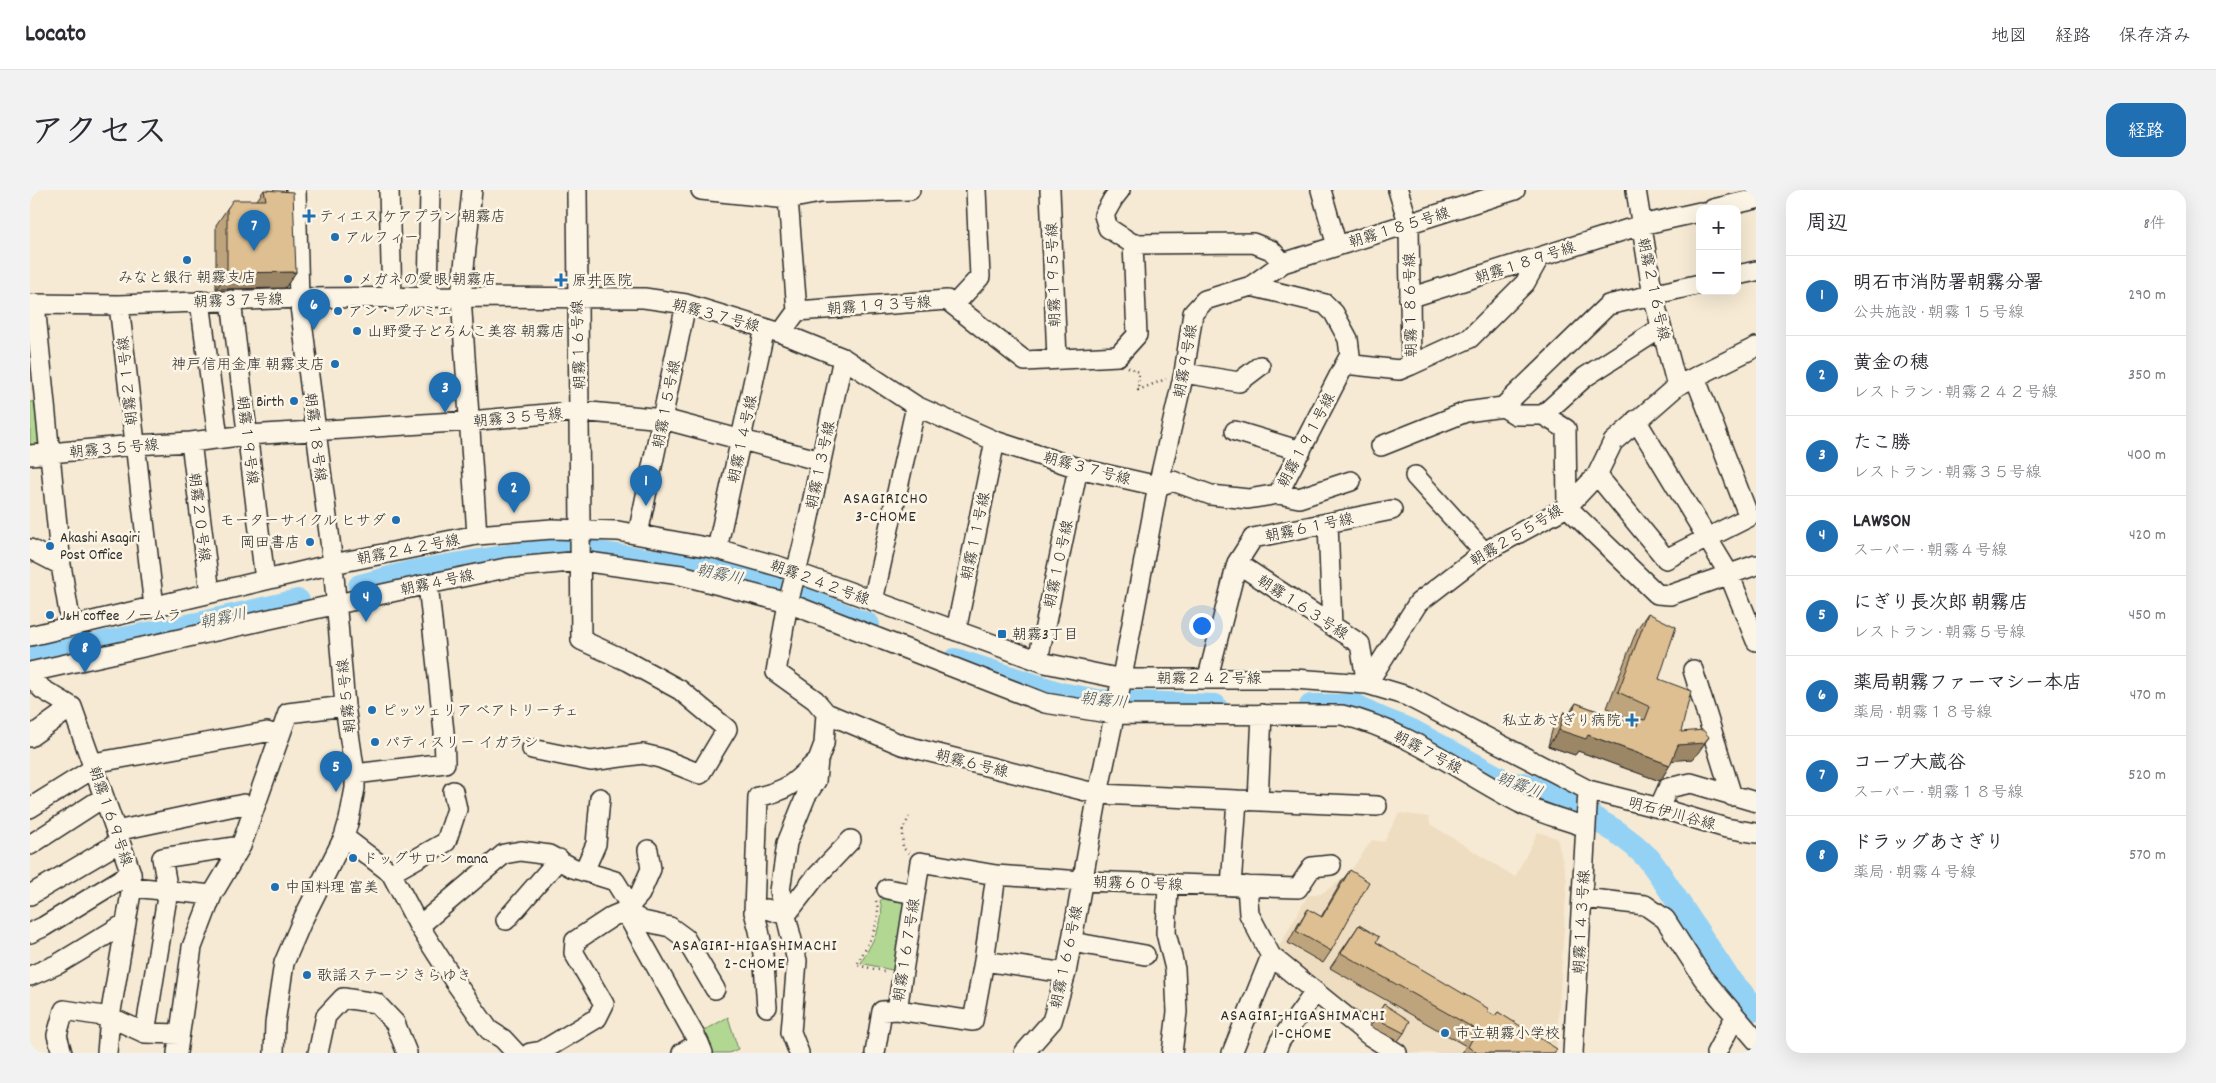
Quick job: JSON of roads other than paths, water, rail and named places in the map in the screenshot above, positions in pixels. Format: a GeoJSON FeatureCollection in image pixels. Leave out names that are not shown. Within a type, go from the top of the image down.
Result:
{"type":"FeatureCollection","features":[{"type":"Feature","properties":{"kind":"street","name":"朝霧１８号線"},"geometry":{"type":"LineString","coordinates":[[296,190],[299,298],[333,564]]}},
{"type":"Feature","properties":{"kind":"street"},"geometry":{"type":"LineString","coordinates":[[389,190],[392,299]]}},
{"type":"Feature","properties":{"kind":"street"},"geometry":{"type":"LineString","coordinates":[[428,298],[430,190]]}},
{"type":"Feature","properties":{"kind":"street"},"geometry":{"type":"LineString","coordinates":[[472,190],[461,297],[476,535]]}},
{"type":"Feature","properties":{"kind":"street","name":"朝霧１６号線"},"geometry":{"type":"LineString","coordinates":[[532,749],[592,761],[643,754],[660,758],[700,774],[727,729],[680,690],[627,661],[581,640],[580,411],[576,298],[577,190]]}},
{"type":"Feature","properties":{"kind":"street"},"geometry":{"type":"LineString","coordinates":[[701,190],[789,194],[820,191],[910,190]]}},
{"type":"Feature","properties":{"kind":"street"},"geometry":{"type":"LineString","coordinates":[[954,305],[980,276],[976,190]]}},
{"type":"Feature","properties":{"kind":"street","name":"朝霧１９５号線"},"geometry":{"type":"LineString","coordinates":[[1050,190],[1057,359]]}},
{"type":"Feature","properties":{"kind":"street"},"geometry":{"type":"LineString","coordinates":[[1120,190],[1104,215],[1108,228],[1133,244],[1253,243],[1271,250],[1283,263]]}},
{"type":"Feature","properties":{"kind":"street"},"geometry":{"type":"LineString","coordinates":[[1322,190],[1337,246]]}},
{"type":"Feature","properties":{"kind":"street","name":"朝霧１８６号線"},"geometry":{"type":"LineString","coordinates":[[1398,190],[1409,224],[1411,365],[1470,338],[1525,282],[1539,258]]}},
{"type":"Feature","properties":{"kind":"street","name":"朝霧１８５号線"},"geometry":{"type":"LineString","coordinates":[[1283,263],[1515,190]]}},
{"type":"Feature","properties":{"kind":"street","name":"朝霧２１６号線"},"geometry":{"type":"LineString","coordinates":[[1636,190],[1653,296],[1677,386]]}},
{"type":"Feature","properties":{"kind":"street"},"geometry":{"type":"LineString","coordinates":[[773,330],[797,311],[789,194]]}},
{"type":"Feature","properties":{"kind":"street"},"geometry":{"type":"LineString","coordinates":[[1731,205],[1756,199]]}},
{"type":"Feature","properties":{"kind":"street","name":"朝霧１８９号線"},"geometry":{"type":"LineString","coordinates":[[1409,298],[1641,225],[1696,213]]}},
{"type":"Feature","properties":{"kind":"street","name":"朝霧１９３号線"},"geometry":{"type":"LineString","coordinates":[[797,311],[948,300],[1025,361],[1118,356],[1137,335],[1133,244]]}},
{"type":"Feature","properties":{"kind":"street","name":"朝霧９号線"},"geometry":{"type":"LineString","coordinates":[[1118,699],[1158,486],[1184,373],[1193,313],[1205,300],[1251,286],[1283,263]]}},
{"type":"Feature","properties":{"kind":"street"},"geometry":{"type":"LineString","coordinates":[[1741,274],[1756,271]]}},
{"type":"Feature","properties":{"kind":"street"},"geometry":{"type":"LineString","coordinates":[[1381,446],[1466,412],[1503,407],[1608,305],[1696,285]]}},
{"type":"Feature","properties":{"kind":"street","name":"朝霧１９１号線"},"geometry":{"type":"LineString","coordinates":[[1158,486],[1173,481],[1211,495],[1248,498],[1278,494],[1350,355],[1348,339],[1334,313],[1325,304],[1251,286]]}},
{"type":"Feature","properties":{"kind":"street","name":"朝霧３７号線"},"geometry":{"type":"LineString","coordinates":[[33,304],[119,305],[299,298],[392,299],[461,297],[644,298],[686,304],[773,330],[843,358],[916,406],[995,441],[1078,468],[1158,486]]}},
{"type":"Feature","properties":{"kind":"street","name":"朝霧１９号線"},"geometry":{"type":"LineString","coordinates":[[231,300],[265,580]]}},
{"type":"Feature","properties":{"kind":"street"},"geometry":{"type":"LineString","coordinates":[[200,301],[218,438]]}},
{"type":"Feature","properties":{"kind":"street"},"geometry":{"type":"LineString","coordinates":[[33,304],[61,566],[71,625]]}},
{"type":"Feature","properties":{"kind":"street","name":"朝霧１５号線"},"geometry":{"type":"LineString","coordinates":[[638,534],[686,304]]}},
{"type":"Feature","properties":{"kind":"street","name":"朝霧２１号線"},"geometry":{"type":"LineString","coordinates":[[119,305],[154,606]]}},
{"type":"Feature","properties":{"kind":"street"},"geometry":{"type":"LineString","coordinates":[[1543,415],[1585,377],[1661,328]]}},
{"type":"Feature","properties":{"kind":"street","name":"朝霧１４号線"},"geometry":{"type":"LineString","coordinates":[[717,549],[742,440],[773,330]]}},
{"type":"Feature","properties":{"kind":"street"},"geometry":{"type":"LineString","coordinates":[[1756,347],[1677,386],[1636,420],[1613,442],[1597,475],[1567,507],[1657,594],[1670,595],[1756,565]]}},
{"type":"Feature","properties":{"kind":"street","name":"朝霧１３号線"},"geometry":{"type":"LineString","coordinates":[[792,590],[843,358]]}},
{"type":"Feature","properties":{"kind":"street"},"geometry":{"type":"LineString","coordinates":[[1345,364],[1399,370],[1411,365]]}},
{"type":"Feature","properties":{"kind":"street"},"geometry":{"type":"LineString","coordinates":[[1184,373],[1239,382],[1260,366]]}},
{"type":"Feature","properties":{"kind":"street"},"geometry":{"type":"LineString","coordinates":[[1597,475],[1666,559],[1749,517],[1695,377]]}},
{"type":"Feature","properties":{"kind":"street"},"geometry":{"type":"LineString","coordinates":[[872,601],[916,406]]}},
{"type":"Feature","properties":{"kind":"street","name":"朝霧２５５号線"},"geometry":{"type":"LineString","coordinates":[[1367,684],[1418,603],[1484,552],[1567,507],[1566,429],[1543,415],[1516,414],[1503,407]]}},
{"type":"Feature","properties":{"kind":"street","name":"朝霧３５号線"},"geometry":{"type":"LineString","coordinates":[[30,455],[134,445],[190,442],[247,435],[470,421],[580,411],[663,419],[821,460]]}},
{"type":"Feature","properties":{"kind":"street"},"geometry":{"type":"LineString","coordinates":[[1636,420],[1729,574],[1756,641]]}},
{"type":"Feature","properties":{"kind":"street"},"geometry":{"type":"LineString","coordinates":[[1235,430],[1300,451]]}},
{"type":"Feature","properties":{"kind":"street","name":"朝霧１１号線"},"geometry":{"type":"LineString","coordinates":[[956,632],[995,441]]}},
{"type":"Feature","properties":{"kind":"street","name":"朝霧２０号線"},"geometry":{"type":"LineString","coordinates":[[190,442],[210,593]]}},
{"type":"Feature","properties":{"kind":"street","name":"朝霧１０号線"},"geometry":{"type":"LineString","coordinates":[[1038,660],[1078,468]]}},
{"type":"Feature","properties":{"kind":"street"},"geometry":{"type":"LineString","coordinates":[[1415,476],[1484,552]]}},
{"type":"Feature","properties":{"kind":"street"},"geometry":{"type":"LineString","coordinates":[[1278,494],[1299,498],[1351,481]]}},
{"type":"Feature","properties":{"kind":"street","name":"朝霧６１号線"},"geometry":{"type":"LineString","coordinates":[[1208,677],[1237,563],[1252,538],[1392,510]]}},
{"type":"Feature","properties":{"kind":"street"},"geometry":{"type":"LineString","coordinates":[[1328,523],[1332,626]]}},
{"type":"Feature","properties":{"kind":"street","name":"朝霧２４２号線"},"geometry":{"type":"LineString","coordinates":[[30,636],[333,564],[476,535],[581,548],[638,534],[717,549],[792,590],[872,601],[1038,660],[1118,699],[1208,677],[1294,679],[1367,684],[1407,696],[1588,790]]}},
{"type":"Feature","properties":{"kind":"street","name":"朝霧４号線"},"geometry":{"type":"LineString","coordinates":[[30,673],[506,568],[581,548],[681,576],[792,590]]}},
{"type":"Feature","properties":{"kind":"street"},"geometry":{"type":"LineString","coordinates":[[30,549],[61,566]]}},
{"type":"Feature","properties":{"kind":"street","name":"朝霧１６３号線"},"geometry":{"type":"LineString","coordinates":[[1237,563],[1360,644],[1367,684]]}},
{"type":"Feature","properties":{"kind":"street","name":"朝霧５号線"},"geometry":{"type":"LineString","coordinates":[[274,1053],[275,1023],[284,963],[302,921],[344,837],[351,812],[355,774],[345,706],[333,564]]}},
{"type":"Feature","properties":{"kind":"street"},"geometry":{"type":"LineString","coordinates":[[355,774],[445,763],[444,732],[428,584]]}},
{"type":"Feature","properties":{"kind":"street"},"geometry":{"type":"LineString","coordinates":[[792,590],[1045,702],[1118,699]]}},
{"type":"Feature","properties":{"kind":"street","name":"朝霧６号線"},"geometry":{"type":"LineString","coordinates":[[792,590],[776,672],[815,700],[826,713],[902,745],[1098,794],[1377,806]]}},
{"type":"Feature","properties":{"kind":"street"},"geometry":{"type":"LineString","coordinates":[[1693,670],[1732,796]]}},
{"type":"Feature","properties":{"kind":"street"},"geometry":{"type":"LineString","coordinates":[[30,673],[42,688],[72,707],[30,737]]}},
{"type":"Feature","properties":{"kind":"street","name":"朝霧７号線"},"geometry":{"type":"LineString","coordinates":[[1118,699],[1262,714],[1342,714],[1361,719],[1422,747],[1522,804],[1586,824]]}},
{"type":"Feature","properties":{"kind":"street","name":"朝霧６０号線"},"geometry":{"type":"LineString","coordinates":[[1118,699],[1082,881],[1298,888],[1312,867],[1331,865]]}},
{"type":"Feature","properties":{"kind":"street"},"geometry":{"type":"LineString","coordinates":[[177,1053],[178,1034],[192,947],[212,895],[241,846],[288,713],[345,706]]}},
{"type":"Feature","properties":{"kind":"street","name":"朝霧１６９号線"},"geometry":{"type":"LineString","coordinates":[[72,707],[132,880],[110,1017],[107,1053]]}},
{"type":"Feature","properties":{"kind":"street"},"geometry":{"type":"LineString","coordinates":[[799,1053],[791,1032],[797,961],[780,891],[787,843],[806,796],[816,781],[818,760],[824,744],[826,713]]}},
{"type":"Feature","properties":{"kind":"street"},"geometry":{"type":"LineString","coordinates":[[1258,801],[1262,714]]}},
{"type":"Feature","properties":{"kind":"street"},"geometry":{"type":"LineString","coordinates":[[30,808],[93,765],[267,732],[280,736]]}},
{"type":"Feature","properties":{"kind":"street"},"geometry":{"type":"LineString","coordinates":[[766,1007],[763,944],[754,912],[758,796],[782,791],[795,783],[818,760]]}},
{"type":"Feature","properties":{"kind":"street"},"geometry":{"type":"LineString","coordinates":[[1659,808],[1668,788],[1691,783],[1756,802]]}},
{"type":"Feature","properties":{"kind":"street","name":"明石伊川谷線"},"geometry":{"type":"LineString","coordinates":[[1588,790],[1726,828],[1756,833]]}},
{"type":"Feature","properties":{"kind":"street","name":"朝霧１４３号線"},"geometry":{"type":"LineString","coordinates":[[1572,1053],[1583,898],[1588,790]]}},
{"type":"Feature","properties":{"kind":"street"},"geometry":{"type":"LineString","coordinates":[[390,873],[446,842],[457,809],[453,791]]}},
{"type":"Feature","properties":{"kind":"street"},"geometry":{"type":"LineString","coordinates":[[30,845],[104,797]]}},
{"type":"Feature","properties":{"kind":"street"},"geometry":{"type":"LineString","coordinates":[[584,872],[596,844],[600,798]]}},
{"type":"Feature","properties":{"kind":"street"},"geometry":{"type":"LineString","coordinates":[[1237,800],[1239,886],[1249,914],[1271,956],[1370,1036],[1397,1053]]}},
{"type":"Feature","properties":{"kind":"street"},"geometry":{"type":"LineString","coordinates":[[30,895],[118,836],[244,804],[254,808]]}},
{"type":"Feature","properties":{"kind":"street"},"geometry":{"type":"LineString","coordinates":[[344,837],[390,873],[419,926],[455,982],[490,1030],[503,1039],[516,1053]]}},
{"type":"Feature","properties":{"kind":"street"},"geometry":{"type":"LineString","coordinates":[[786,915],[814,879],[851,840]]}},
{"type":"Feature","properties":{"kind":"street"},"geometry":{"type":"LineString","coordinates":[[145,1033],[168,891],[162,858],[241,846]]}},
{"type":"Feature","properties":{"kind":"street"},"geometry":{"type":"LineString","coordinates":[[530,1053],[542,1051],[596,1018],[604,1004],[574,953],[575,941],[613,916],[628,909],[640,894],[651,870],[648,850]]}},
{"type":"Feature","properties":{"kind":"street"},"geometry":{"type":"LineString","coordinates":[[419,926],[504,854],[521,851],[549,855],[573,868],[615,881],[701,1048],[682,1053]]}},
{"type":"Feature","properties":{"kind":"street"},"geometry":{"type":"LineString","coordinates":[[506,920],[559,859]]}},
{"type":"Feature","properties":{"kind":"street","name":"朝霧１６７号線"},"geometry":{"type":"LineString","coordinates":[[920,862],[996,874],[984,961],[973,1021],[897,1010],[920,862]]}},
{"type":"Feature","properties":{"kind":"street"},"geometry":{"type":"LineString","coordinates":[[996,874],[1082,881]]}},
{"type":"Feature","properties":{"kind":"street"},"geometry":{"type":"LineString","coordinates":[[30,933],[132,880],[168,891],[212,895]]}},
{"type":"Feature","properties":{"kind":"street","name":"朝霧１６６号線"},"geometry":{"type":"LineString","coordinates":[[1024,1053],[1052,1021],[1066,973],[1082,881]]}},
{"type":"Feature","properties":{"kind":"street"},"geometry":{"type":"LineString","coordinates":[[1168,884],[1166,933],[1175,968],[1177,1012],[1172,1053]]}},
{"type":"Feature","properties":{"kind":"street"},"geometry":{"type":"LineString","coordinates":[[887,889],[915,894]]}},
{"type":"Feature","properties":{"kind":"street"},"geometry":{"type":"LineString","coordinates":[[1583,898],[1645,905],[1666,919],[1703,978],[1756,1040]]}},
{"type":"Feature","properties":{"kind":"street"},"geometry":{"type":"LineString","coordinates":[[628,909],[643,921],[670,927],[685,938],[715,989]]}},
{"type":"Feature","properties":{"kind":"street"},"geometry":{"type":"LineString","coordinates":[[754,912],[767,909],[786,915]]}},
{"type":"Feature","properties":{"kind":"street"},"geometry":{"type":"LineString","coordinates":[[30,976],[58,964],[126,922]]}},
{"type":"Feature","properties":{"kind":"street"},"geometry":{"type":"LineString","coordinates":[[1072,942],[1146,955]]}},
{"type":"Feature","properties":{"kind":"street"},"geometry":{"type":"LineString","coordinates":[[1232,1053],[1271,956]]}},
{"type":"Feature","properties":{"kind":"street"},"geometry":{"type":"LineString","coordinates":[[984,961],[1066,973]]}},
{"type":"Feature","properties":{"kind":"street"},"geometry":{"type":"LineString","coordinates":[[1275,1053],[1280,1041],[1315,992]]}},
{"type":"Feature","properties":{"kind":"street"},"geometry":{"type":"LineString","coordinates":[[318,1053],[326,1016],[343,998],[376,1003],[395,1024],[407,1053]]}},
{"type":"Feature","properties":{"kind":"street"},"geometry":{"type":"LineString","coordinates":[[62,1053],[57,1035],[64,1010],[110,1017],[145,1033],[178,1034]]}},
{"type":"Feature","properties":{"kind":"street"},"geometry":{"type":"LineString","coordinates":[[875,1053],[882,1011],[897,1010]]}},
{"type":"Feature","properties":{"kind":"street"},"geometry":{"type":"LineString","coordinates":[[1716,1053],[1735,1017]]}},
{"type":"Feature","properties":{"kind":"waterway","name":"朝霧川"},"geometry":{"type":"LineString","coordinates":[[360,586],[412,572],[509,556],[554,551],[588,552],[682,565],[761,582],[868,625]]}},
{"type":"Feature","properties":{"kind":"waterway","name":"朝霧川"},"geometry":{"type":"LineString","coordinates":[[30,660],[44,655],[202,623],[298,601]]}},
{"type":"Feature","properties":{"kind":"waterway","name":"朝霧川"},"geometry":{"type":"LineString","coordinates":[[955,660],[1061,694],[1098,701],[1215,706]]}},
{"type":"Feature","properties":{"kind":"waterway","name":"朝霧川"},"geometry":{"type":"LineString","coordinates":[[1311,706],[1356,706],[1381,719],[1412,731],[1506,782],[1518,785],[1524,784],[1558,797],[1617,832],[1649,859],[1728,978],[1756,1009]]}},
{"type":"Feature","properties":{"kind":"place","name":"ティエス ケアプラン 朝霧店"},"geometry":{"type":"Point","coordinates":[309,216]}},
{"type":"Feature","properties":{"kind":"place","name":"アルフィー"},"geometry":{"type":"Point","coordinates":[335,237]}},
{"type":"Feature","properties":{"kind":"place","name":"コープ大蔵谷"},"geometry":{"type":"Point","coordinates":[254,251]}},
{"type":"Feature","properties":{"kind":"place","name":"みなと銀行 朝霧支店"},"geometry":{"type":"Point","coordinates":[187,260]}},
{"type":"Feature","properties":{"kind":"place","name":"メガネの愛眼 朝霧店"},"geometry":{"type":"Point","coordinates":[348,279]}},
{"type":"Feature","properties":{"kind":"place","name":"原井医院"},"geometry":{"type":"Point","coordinates":[561,280]}},
{"type":"Feature","properties":{"kind":"place","name":"アン・プルミエ"},"geometry":{"type":"Point","coordinates":[338,311]}},
{"type":"Feature","properties":{"kind":"place","name":"薬局朝霧ファーマシー本店"},"geometry":{"type":"Point","coordinates":[314,330]}},
{"type":"Feature","properties":{"kind":"place","name":"山野愛子どろんこ美容 朝霧店"},"geometry":{"type":"Point","coordinates":[357,331]}},
{"type":"Feature","properties":{"kind":"place","name":"神戸信用金庫 朝霧支店"},"geometry":{"type":"Point","coordinates":[335,364]}},
{"type":"Feature","properties":{"kind":"place","name":"Birth"},"geometry":{"type":"Point","coordinates":[294,401]}},
{"type":"Feature","properties":{"kind":"place","name":"たこ勝"},"geometry":{"type":"Point","coordinates":[445,413]}},
{"type":"Feature","properties":{"kind":"place","name":"明石市消防署朝霧分署"},"geometry":{"type":"Point","coordinates":[646,506]}},
{"type":"Feature","properties":{"kind":"place","name":"黄金の穂"},"geometry":{"type":"Point","coordinates":[514,513]}},
{"type":"Feature","properties":{"kind":"place","name":"モーターサイクル ヒサダ"},"geometry":{"type":"Point","coordinates":[396,520]}},
{"type":"Feature","properties":{"kind":"place","name":"岡田書店"},"geometry":{"type":"Point","coordinates":[310,542]}},
{"type":"Feature","properties":{"kind":"place","name":"Akashi Asagiri Post Office"},"geometry":{"type":"Point","coordinates":[50,546]}},
{"type":"Feature","properties":{"kind":"place","name":"J&H coffee ノームラ"},"geometry":{"type":"Point","coordinates":[50,615]}},
{"type":"Feature","properties":{"kind":"place","name":"LAWSON"},"geometry":{"type":"Point","coordinates":[366,622]}},
{"type":"Feature","properties":{"kind":"place","name":"朝霧3丁目"},"geometry":{"type":"Point","coordinates":[1002,634]}},
{"type":"Feature","properties":{"kind":"place","name":"ドラッグあさぎり"},"geometry":{"type":"Point","coordinates":[85,673]}},
{"type":"Feature","properties":{"kind":"place","name":"ピッツェリア ベアトリーチェ"},"geometry":{"type":"Point","coordinates":[372,710]}},
{"type":"Feature","properties":{"kind":"place","name":"私立あさぎり病院"},"geometry":{"type":"Point","coordinates":[1632,720]}},
{"type":"Feature","properties":{"kind":"place","name":"パティスリー イガラシ"},"geometry":{"type":"Point","coordinates":[375,742]}},
{"type":"Feature","properties":{"kind":"place","name":"にぎり長次郎 朝霧店"},"geometry":{"type":"Point","coordinates":[336,792]}},
{"type":"Feature","properties":{"kind":"place","name":"ドッグサロン mana"},"geometry":{"type":"Point","coordinates":[353,858]}},
{"type":"Feature","properties":{"kind":"place","name":"中国料理 富美"},"geometry":{"type":"Point","coordinates":[275,887]}},
{"type":"Feature","properties":{"kind":"place","name":"歌謡ステージ きらゆき"},"geometry":{"type":"Point","coordinates":[307,975]}},
{"type":"Feature","properties":{"kind":"place","name":"市立朝霧小学校"},"geometry":{"type":"Point","coordinates":[1445,1033]}},
{"type":"Feature","properties":{"kind":"district","name":"ASAGIRICHO 3-CHOME"},"geometry":{"type":"Point","coordinates":[886,506]}},
{"type":"Feature","properties":{"kind":"district","name":"ASAGIRI-HIGASHIMACHI 2-CHOME"},"geometry":{"type":"Point","coordinates":[755,953]}},
{"type":"Feature","properties":{"kind":"district","name":"ASAGIRI-HIGASHIMACHI 1-CHOME"},"geometry":{"type":"Point","coordinates":[1303,1023]}}]}
